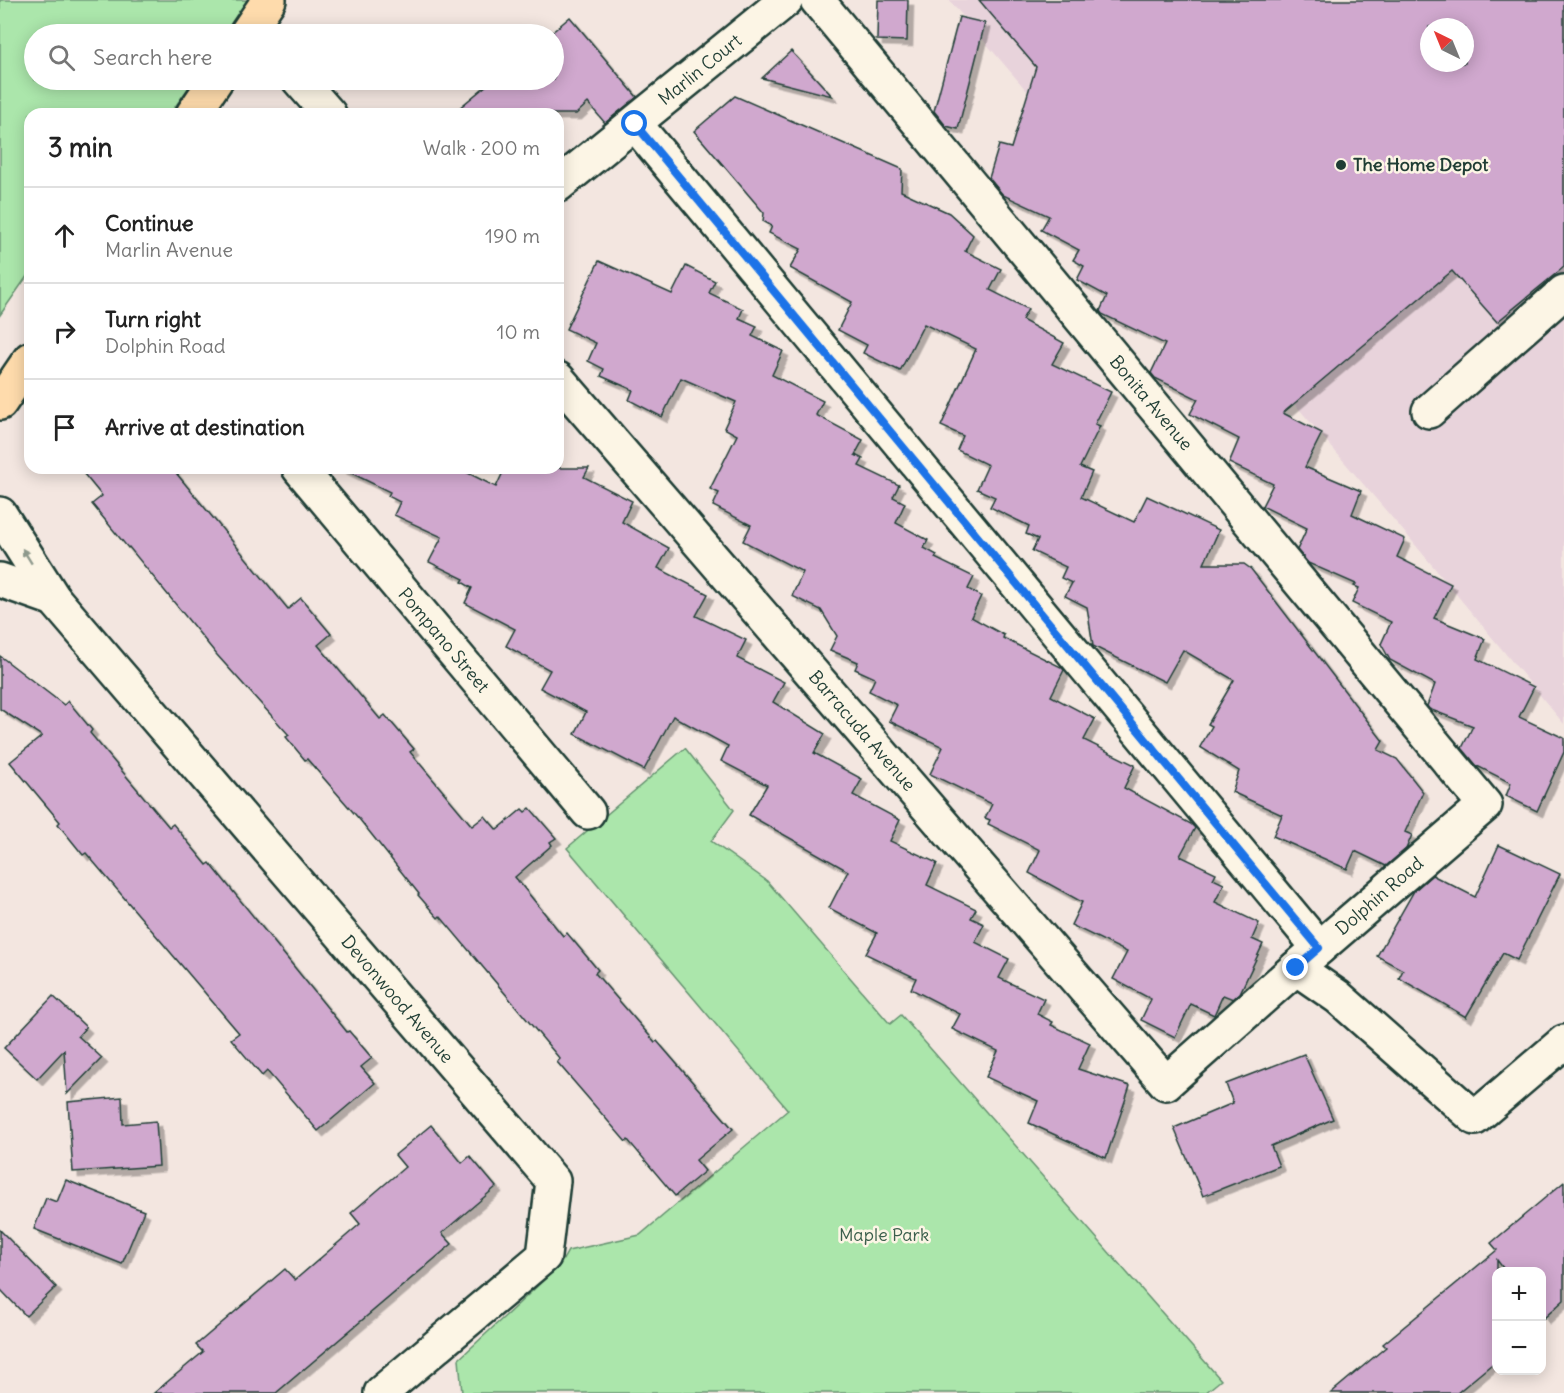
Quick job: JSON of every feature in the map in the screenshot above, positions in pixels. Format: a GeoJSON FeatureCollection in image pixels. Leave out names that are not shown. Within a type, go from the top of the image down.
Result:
{"type":"FeatureCollection","features":[{"type":"Feature","properties":{"kind":"main road"},"geometry":{"type":"LineString","coordinates":[[197,108],[209,90]]}},
{"type":"Feature","properties":{"kind":"main road"},"geometry":{"type":"LineString","coordinates":[[0,404],[24,367]]}},
{"type":"Feature","properties":{"kind":"street","name":"Marlin Court"},"geometry":{"type":"LineString","coordinates":[[564,180],[786,0]]}},
{"type":"Feature","properties":{"kind":"street","name":"Bonita Avenue"},"geometry":{"type":"LineString","coordinates":[[817,0],[1485,806]]}},
{"type":"Feature","properties":{"kind":"street"},"geometry":{"type":"LineString","coordinates":[[308,90],[324,108]]}},
{"type":"Feature","properties":{"kind":"street"},"geometry":{"type":"LineString","coordinates":[[635,124],[1338,997],[1475,1118],[1564,1042]]}},
{"type":"Feature","properties":{"kind":"street"},"geometry":{"type":"LineString","coordinates":[[1429,411],[1564,292]]}},
{"type":"Feature","properties":{"kind":"street","name":"Barracuda Avenue"},"geometry":{"type":"LineString","coordinates":[[564,387],[1166,1083]]}},
{"type":"Feature","properties":{"kind":"street","name":"Pompano Street"},"geometry":{"type":"LineString","coordinates":[[304,474],[588,812]]}},
{"type":"Feature","properties":{"kind":"street","name":"Devonwood Avenue"},"geometry":{"type":"LineString","coordinates":[[0,514],[54,599],[553,1181],[544,1256],[402,1386]]}},
{"type":"Feature","properties":{"kind":"street"},"geometry":{"type":"LineString","coordinates":[[0,580],[54,599]]}},
{"type":"Feature","properties":{"kind":"street","name":"Dolphin Road"},"geometry":{"type":"LineString","coordinates":[[1166,1083],[1307,958],[1485,806]]}},
{"type":"Feature","properties":{"kind":"shaded area","name":"The Home Depot"},"geometry":{"type":"Polygon","coordinates":[[[949,0],[1564,0],[1564,724],[1412,541],[949,0]]]}},
{"type":"Feature","properties":{"kind":"green space"},"geometry":{"type":"Polygon","coordinates":[[[0,0],[249,0],[232,24],[24,24],[24,90],[187,90],[174,108],[24,108],[24,281],[0,315],[0,0]]]}},
{"type":"Feature","properties":{"kind":"green space","name":"Maple Park"},"geometry":{"type":"Polygon","coordinates":[[[685,748],[734,810],[711,841],[767,881],[890,1024],[901,1015],[1221,1380],[1205,1393],[462,1393],[459,1359],[560,1265],[568,1251],[640,1235],[788,1110],[567,848],[685,748]]]}},
{"type":"Feature","properties":{"kind":"building"},"geometry":{"type":"Polygon","coordinates":[[[878,0],[908,0],[907,41],[877,40],[878,0]]]}},
{"type":"Feature","properties":{"kind":"building","name":"The Home Depot"},"geometry":{"type":"Polygon","coordinates":[[[979,0],[1564,0],[1564,267],[1497,322],[1452,271],[1283,413],[1322,433],[1305,467],[1361,491],[1352,514],[1405,539],[1397,557],[1451,584],[1434,618],[1485,639],[1477,659],[1534,687],[1519,717],[1564,738],[1564,752],[1537,811],[1506,796],[1511,783],[1477,766],[1462,748],[1473,726],[1429,709],[1427,706],[1435,684],[1390,660],[1381,644],[1391,622],[1352,603],[1359,588],[1354,586],[1356,584],[1308,563],[1297,550],[1307,528],[1262,506],[1273,484],[1229,463],[1239,439],[1190,414],[1198,399],[1155,378],[1151,373],[1165,344],[1102,314],[1100,311],[1107,296],[1077,280],[1084,266],[1073,260],[1079,250],[1041,230],[1049,216],[1003,195],[989,178],[999,145],[1011,148],[1036,67],[979,0]]]}},
{"type":"Feature","properties":{"kind":"building"},"geometry":{"type":"Polygon","coordinates":[[[570,17],[637,97],[605,123],[588,103],[576,114],[564,114],[564,108],[459,108],[481,90],[564,90],[564,24],[562,24],[570,17]]]}},
{"type":"Feature","properties":{"kind":"building"},"geometry":{"type":"Polygon","coordinates":[[[959,17],[985,23],[958,129],[946,126],[934,111],[959,17]]]}},
{"type":"Feature","properties":{"kind":"building"},"geometry":{"type":"Polygon","coordinates":[[[791,51],[832,96],[762,78],[791,51]]]}},
{"type":"Feature","properties":{"kind":"building"},"geometry":{"type":"Polygon","coordinates":[[[735,96],[902,169],[901,191],[949,213],[973,235],[965,251],[1001,269],[990,290],[1028,309],[1022,320],[1064,343],[1052,364],[1111,392],[1095,424],[1100,426],[1080,467],[1092,472],[1081,497],[1134,522],[1147,496],[1219,530],[1204,564],[1244,564],[1251,569],[1383,741],[1378,750],[1397,759],[1423,792],[1405,832],[1412,835],[1406,849],[1386,866],[1355,851],[1347,869],[1273,836],[1282,815],[1232,792],[1239,771],[1200,747],[1212,726],[1208,724],[1234,680],[1183,650],[1165,682],[1093,646],[1087,607],[1065,596],[1072,583],[1061,578],[1066,567],[1032,551],[1038,539],[1026,534],[1029,526],[990,507],[995,497],[977,489],[988,465],[957,450],[963,436],[941,426],[976,349],[924,324],[900,371],[863,353],[867,345],[838,330],[852,302],[790,268],[801,249],[769,233],[772,226],[763,221],[764,213],[694,131],[735,96]]]}},
{"type":"Feature","properties":{"kind":"building"},"geometry":{"type":"Polygon","coordinates":[[[599,261],[672,294],[686,266],[715,281],[709,293],[743,309],[739,318],[757,326],[752,336],[783,351],[772,375],[823,401],[816,415],[863,440],[855,455],[863,459],[859,466],[899,485],[893,497],[905,503],[896,523],[928,540],[924,548],[937,555],[935,558],[974,577],[968,589],[981,596],[971,617],[1004,635],[1003,638],[1061,667],[1064,670],[1051,696],[1095,719],[1084,740],[1135,765],[1124,788],[1195,828],[1180,856],[1216,873],[1213,879],[1224,884],[1215,902],[1259,923],[1252,939],[1263,944],[1240,993],[1233,999],[1223,995],[1214,1015],[1191,1004],[1175,1037],[1141,1020],[1151,999],[1113,979],[1127,952],[1071,925],[1082,902],[1029,873],[1040,850],[988,824],[990,820],[985,818],[992,804],[930,774],[943,747],[889,721],[897,705],[869,691],[875,678],[855,669],[858,662],[830,650],[837,636],[821,610],[792,596],[803,572],[743,541],[751,525],[713,506],[719,493],[710,489],[737,435],[724,428],[736,402],[681,378],[662,417],[629,400],[633,390],[601,376],[604,369],[588,361],[596,343],[566,329],[599,261]]]}},
{"type":"Feature","properties":{"kind":"building"},"geometry":{"type":"Polygon","coordinates":[[[564,468],[589,468],[584,477],[632,501],[622,522],[669,548],[658,568],[708,594],[696,616],[746,640],[737,658],[784,682],[773,702],[825,734],[814,753],[862,779],[853,795],[900,820],[890,841],[937,863],[927,885],[976,909],[971,918],[984,924],[975,942],[1009,959],[999,978],[1044,999],[1037,1014],[1053,1022],[1051,1025],[1090,1043],[1078,1069],[1130,1086],[1106,1158],[1029,1123],[1038,1101],[986,1077],[998,1051],[952,1029],[960,1014],[911,989],[916,978],[866,954],[877,933],[829,908],[848,871],[749,815],[767,785],[721,761],[728,746],[673,716],[644,770],[575,734],[586,712],[540,688],[550,670],[506,646],[515,629],[465,603],[472,588],[462,582],[464,579],[429,562],[442,537],[394,515],[400,502],[388,496],[390,492],[353,474],[470,474],[496,487],[502,474],[564,474],[564,468]]]}},
{"type":"Feature","properties":{"kind":"building"},"geometry":{"type":"Polygon","coordinates":[[[84,474],[177,474],[288,609],[301,598],[331,634],[318,645],[380,719],[385,715],[414,749],[410,752],[472,826],[485,816],[497,830],[522,809],[525,812],[530,808],[556,838],[550,842],[552,845],[515,877],[563,936],[567,933],[598,970],[595,973],[733,1129],[696,1160],[705,1171],[675,1196],[628,1140],[626,1142],[557,1062],[560,1059],[440,916],[438,918],[418,895],[360,820],[307,759],[305,760],[286,737],[289,735],[217,655],[92,504],[102,496],[84,474]]]}},
{"type":"Feature","properties":{"kind":"building"},"geometry":{"type":"Polygon","coordinates":[[[0,656],[64,705],[68,701],[92,730],[90,733],[169,827],[173,824],[207,865],[210,863],[347,1032],[349,1031],[372,1058],[361,1067],[375,1083],[318,1131],[267,1071],[262,1076],[231,1039],[239,1033],[86,853],[83,855],[58,824],[60,822],[10,762],[42,736],[0,709],[0,656]]]}},
{"type":"Feature","properties":{"kind":"building"},"geometry":{"type":"Polygon","coordinates":[[[1499,845],[1560,874],[1517,960],[1503,953],[1466,1017],[1399,978],[1403,970],[1377,956],[1414,891],[1432,875],[1475,897],[1499,845]]]}},
{"type":"Feature","properties":{"kind":"building"},"geometry":{"type":"Polygon","coordinates":[[[53,996],[86,1027],[78,1036],[102,1058],[67,1094],[64,1050],[37,1079],[4,1048],[53,996]]]}},
{"type":"Feature","properties":{"kind":"building"},"geometry":{"type":"Polygon","coordinates":[[[1304,1054],[1333,1119],[1271,1146],[1279,1166],[1203,1196],[1174,1128],[1233,1103],[1226,1084],[1304,1054]]]}},
{"type":"Feature","properties":{"kind":"building"},"geometry":{"type":"Polygon","coordinates":[[[122,1097],[123,1124],[156,1121],[159,1166],[73,1172],[68,1102],[122,1097]]]}},
{"type":"Feature","properties":{"kind":"building"},"geometry":{"type":"Polygon","coordinates":[[[431,1125],[462,1163],[470,1156],[496,1187],[442,1233],[452,1244],[276,1393],[154,1393],[203,1352],[196,1345],[285,1269],[295,1280],[360,1224],[351,1213],[405,1167],[395,1155],[431,1125]]]}},
{"type":"Feature","properties":{"kind":"building"},"geometry":{"type":"Polygon","coordinates":[[[66,1180],[144,1211],[122,1264],[34,1229],[46,1198],[57,1202],[66,1180]]]}},
{"type":"Feature","properties":{"kind":"building"},"geometry":{"type":"Polygon","coordinates":[[[1564,1182],[1564,1300],[1546,1316],[1546,1267],[1502,1267],[1497,1260],[1497,1267],[1492,1267],[1492,1364],[1457,1393],[1331,1393],[1386,1347],[1383,1344],[1497,1250],[1491,1243],[1564,1182]]]}},
{"type":"Feature","properties":{"kind":"building"},"geometry":{"type":"Polygon","coordinates":[[[0,1230],[56,1287],[26,1316],[0,1289],[0,1230]]]}},
{"type":"Feature","properties":{"kind":"place","name":"The Home Depot"},"geometry":{"type":"Point","coordinates":[1341,165]}},
{"type":"Feature","properties":{"kind":"route"},"geometry":{"type":"LineString","coordinates":[[635,124],[1319,948],[1296,968]]}}]}
